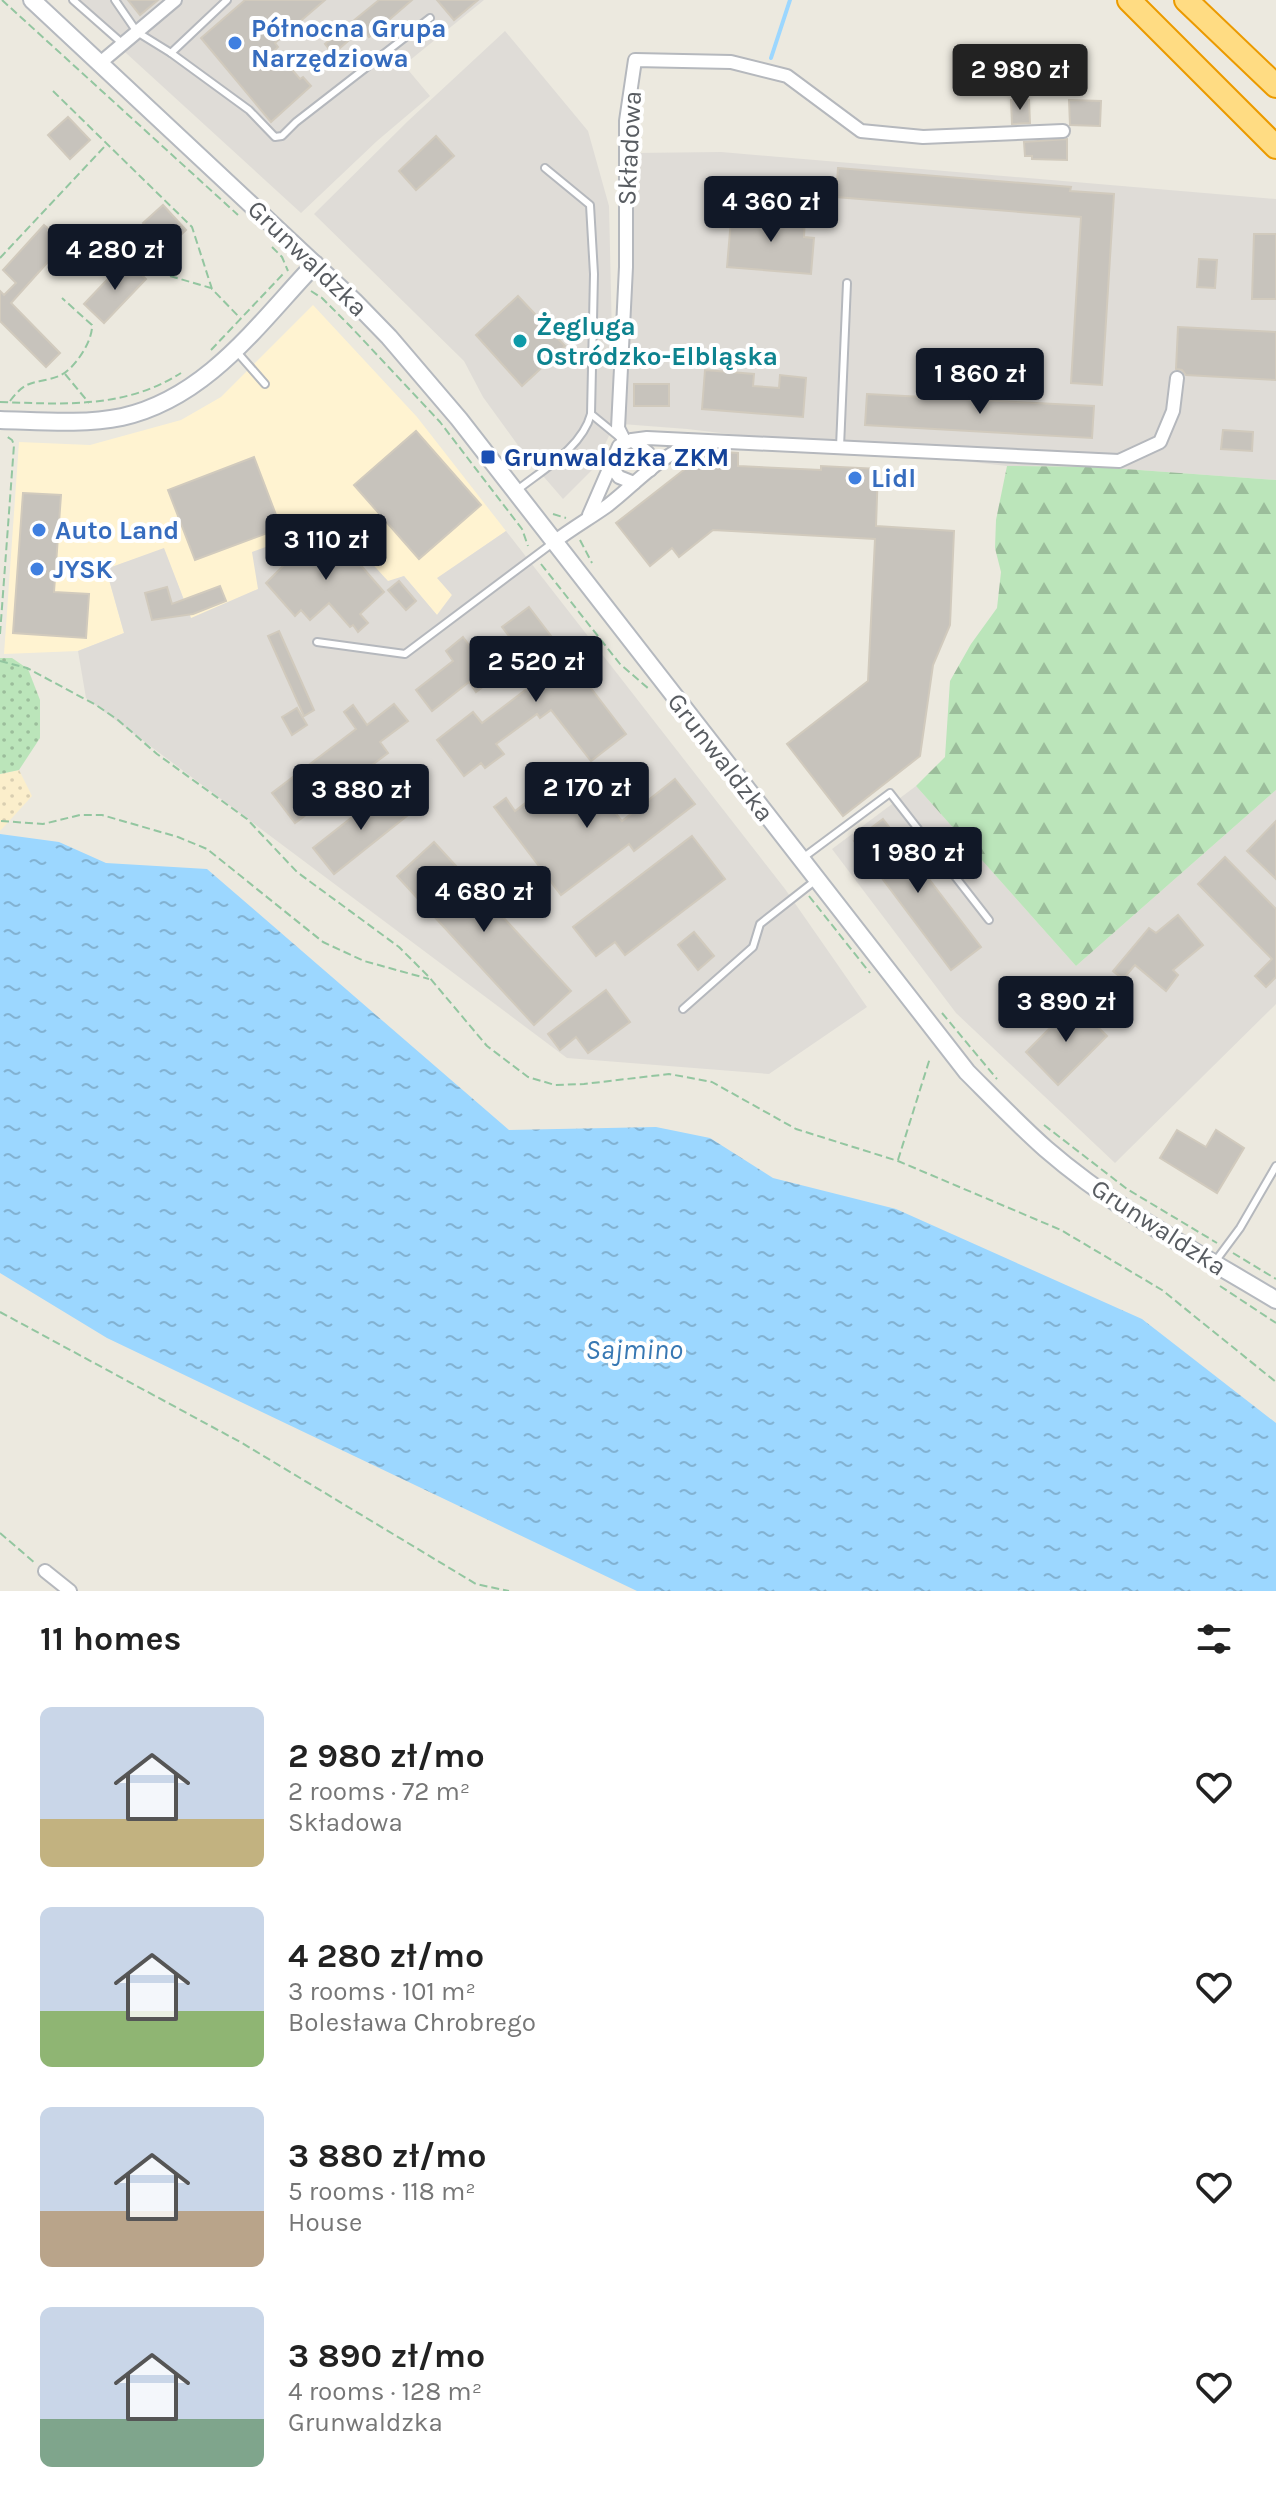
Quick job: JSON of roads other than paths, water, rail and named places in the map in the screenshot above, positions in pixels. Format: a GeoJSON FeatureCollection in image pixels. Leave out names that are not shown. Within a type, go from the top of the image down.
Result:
{"type":"FeatureCollection","features":[{"type":"Feature","properties":{"kind":"highway"},"geometry":{"type":"LineString","coordinates":[[1129,0],[1276,147]]}},
{"type":"Feature","properties":{"kind":"highway"},"geometry":{"type":"LineString","coordinates":[[1186,0],[1276,86]]}},
{"type":"Feature","properties":{"kind":"main road","name":"Grunwaldzka"},"geometry":{"type":"LineString","coordinates":[[32,0],[389,337],[459,419],[800,859],[810,884],[967,1072],[1047,1150],[1084,1178],[1138,1216],[1276,1300]]}},
{"type":"Feature","properties":{"kind":"main road"},"geometry":{"type":"LineString","coordinates":[[0,420],[90,420],[136,412],[184,392],[212,372],[315,264]]}},
{"type":"Feature","properties":{"kind":"street"},"geometry":{"type":"LineString","coordinates":[[100,63],[175,0]]}},
{"type":"Feature","properties":{"kind":"street","name":"Składowa"},"geometry":{"type":"LineString","coordinates":[[650,470],[648,453],[629,441],[618,428],[626,267],[626,121],[635,60],[731,62],[787,76],[861,131],[923,137],[1063,131]]}},
{"type":"Feature","properties":{"kind":"street"},"geometry":{"type":"LineString","coordinates":[[589,515],[619,446],[629,441],[706,440],[1119,461],[1160,442],[1173,411],[1177,378]]}},
{"type":"Feature","properties":{"kind":"street"},"geometry":{"type":"LineString","coordinates":[[554,542],[589,515],[605,507],[650,470],[688,445],[706,440]]}},
{"type":"Feature","properties":{"kind":"street"},"geometry":{"type":"LineString","coordinates":[[610,465],[619,477],[634,483]]}},
{"type":"Feature","properties":{"kind":"street"},"geometry":{"type":"LineString","coordinates":[[45,1571],[70,1591]]}},
{"type":"Feature","properties":{"kind":"lane"},"geometry":{"type":"LineString","coordinates":[[73,0],[123,44]]}},
{"type":"Feature","properties":{"kind":"lane"},"geometry":{"type":"LineString","coordinates":[[115,0],[137,32],[249,110],[275,137],[282,136],[430,18]]}},
{"type":"Feature","properties":{"kind":"lane"},"geometry":{"type":"LineString","coordinates":[[171,53],[227,0]]}},
{"type":"Feature","properties":{"kind":"lane"},"geometry":{"type":"LineString","coordinates":[[515,492],[573,445],[588,424],[591,414],[594,274],[590,205],[545,168]]}},
{"type":"Feature","properties":{"kind":"lane"},"geometry":{"type":"LineString","coordinates":[[840,447],[847,283]]}},
{"type":"Feature","properties":{"kind":"lane"},"geometry":{"type":"LineString","coordinates":[[235,349],[265,384]]}},
{"type":"Feature","properties":{"kind":"lane"},"geometry":{"type":"LineString","coordinates":[[591,414],[629,441]]}},
{"type":"Feature","properties":{"kind":"lane"},"geometry":{"type":"LineString","coordinates":[[317,642],[405,654],[554,542]]}},
{"type":"Feature","properties":{"kind":"lane"},"geometry":{"type":"LineString","coordinates":[[800,859],[890,793],[989,920]]}},
{"type":"Feature","properties":{"kind":"lane"},"geometry":{"type":"LineString","coordinates":[[683,1009],[753,947],[760,924],[810,884]]}},
{"type":"Feature","properties":{"kind":"lane"},"geometry":{"type":"LineString","coordinates":[[1214,1263],[1240,1228],[1276,1166]]}},
{"type":"Feature","properties":{"kind":"lane"},"geometry":{"type":"LineString","coordinates":[[1268,1179],[1276,1184]]}},
{"type":"Feature","properties":{"kind":"water","name":"Sajmino"},"geometry":{"type":"Polygon","coordinates":[[[0,834],[59,842],[106,863],[207,869],[509,1130],[656,1127],[710,1138],[773,1178],[896,1209],[1142,1319],[1276,1423],[1276,1591],[637,1591],[107,1338],[0,1273],[0,834]]]}},
{"type":"Feature","properties":{"kind":"waterway"},"geometry":{"type":"LineString","coordinates":[[771,58],[790,0]]}},
{"type":"Feature","properties":{"kind":"place","name":"Północna Grupa Narzędziowa"},"geometry":{"type":"Point","coordinates":[235,43]}},
{"type":"Feature","properties":{"kind":"place","name":"Żegluga Ostródzko-Elbląska"},"geometry":{"type":"Point","coordinates":[520,341]}},
{"type":"Feature","properties":{"kind":"place","name":"Grunwaldzka ZKM"},"geometry":{"type":"Point","coordinates":[488,457]}},
{"type":"Feature","properties":{"kind":"place","name":"Lidl"},"geometry":{"type":"Point","coordinates":[855,478]}},
{"type":"Feature","properties":{"kind":"place","name":"Auto Land"},"geometry":{"type":"Point","coordinates":[39,530]}},
{"type":"Feature","properties":{"kind":"place","name":"JYSK"},"geometry":{"type":"Point","coordinates":[37,569]}}]}
